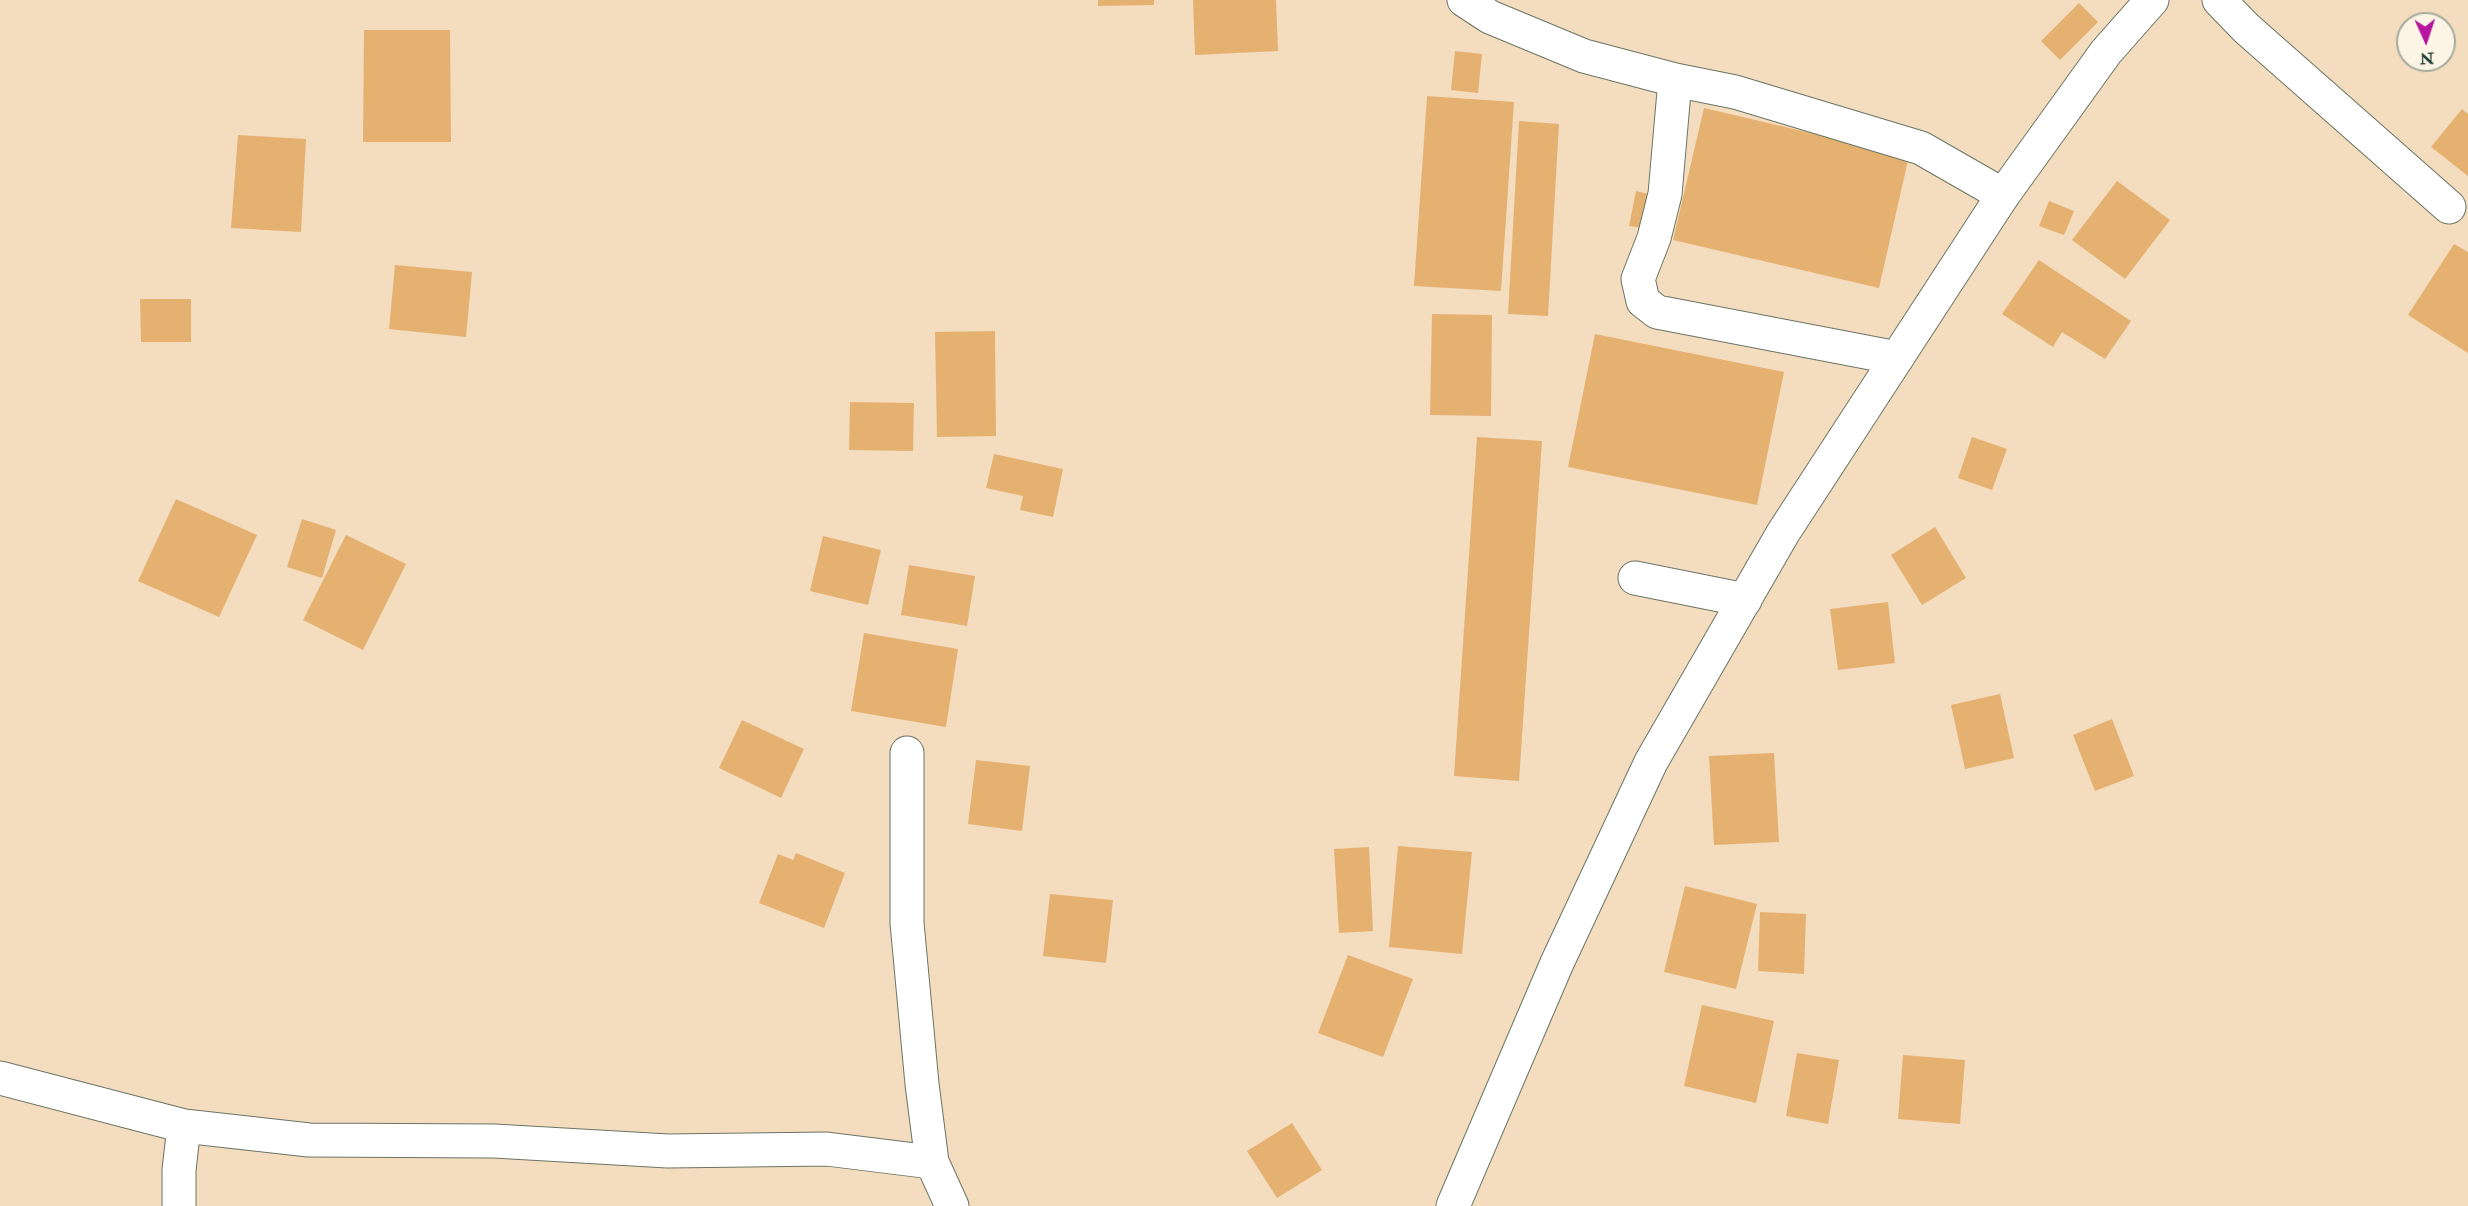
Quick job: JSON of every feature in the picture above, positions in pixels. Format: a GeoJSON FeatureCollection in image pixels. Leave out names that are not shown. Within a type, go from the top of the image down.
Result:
{"type":"FeatureCollection","features":[{"type":"Feature","properties":{"kind":"street"},"geometry":{"type":"LineString","coordinates":[[1464,0],[1490,16],[1584,56],[1675,80],[1735,92],[1921,148],[2003,195]]}},
{"type":"Feature","properties":{"kind":"street"},"geometry":{"type":"LineString","coordinates":[[1453,1206],[1557,963],[1651,762],[1783,533],[2003,195],[2106,52],[2152,0]]}},
{"type":"Feature","properties":{"kind":"street"},"geometry":{"type":"LineString","coordinates":[[2219,0],[2246,28],[2449,207]]}},
{"type":"Feature","properties":{"kind":"street"},"geometry":{"type":"LineString","coordinates":[[1675,80],[1665,194],[1654,238],[1638,279],[1643,301],[1657,312],[1897,358]]}},
{"type":"Feature","properties":{"kind":"street"},"geometry":{"type":"LineString","coordinates":[[1635,578],[1745,600]]}},
{"type":"Feature","properties":{"kind":"street"},"geometry":{"type":"LineString","coordinates":[[907,753],[907,923],[932,1162],[952,1206]]}},
{"type":"Feature","properties":{"kind":"street"},"geometry":{"type":"LineString","coordinates":[[0,1077],[184,1126],[309,1140],[494,1141],[668,1151],[827,1149],[932,1162]]}},
{"type":"Feature","properties":{"kind":"street"},"geometry":{"type":"LineString","coordinates":[[179,1206],[179,1170],[184,1126]]}},
{"type":"Feature","properties":{"kind":"building"},"geometry":{"type":"Polygon","coordinates":[[[1098,0],[1154,0],[1154,5],[1098,6],[1098,0]]]}},
{"type":"Feature","properties":{"kind":"building"},"geometry":{"type":"Polygon","coordinates":[[[1193,0],[1276,0],[1278,51],[1195,55],[1193,0]]]}},
{"type":"Feature","properties":{"kind":"building"},"geometry":{"type":"Polygon","coordinates":[[[2079,3],[2098,22],[2060,60],[2041,41],[2079,3]]]}},
{"type":"Feature","properties":{"kind":"building"},"geometry":{"type":"Polygon","coordinates":[[[364,30],[450,30],[451,142],[363,142],[364,30]]]}},
{"type":"Feature","properties":{"kind":"building"},"geometry":{"type":"Polygon","coordinates":[[[1455,51],[1482,54],[1478,93],[1451,90],[1455,51]]]}},
{"type":"Feature","properties":{"kind":"building"},"geometry":{"type":"Polygon","coordinates":[[[1427,96],[1514,102],[1501,291],[1414,286],[1427,96]]]}},
{"type":"Feature","properties":{"kind":"building"},"geometry":{"type":"Polygon","coordinates":[[[1704,108],[1909,156],[1879,288],[1673,240],[1704,108]]]}},
{"type":"Feature","properties":{"kind":"building"},"geometry":{"type":"Polygon","coordinates":[[[2462,109],[2468,114],[2468,176],[2431,147],[2462,109]]]}},
{"type":"Feature","properties":{"kind":"building"},"geometry":{"type":"Polygon","coordinates":[[[1519,121],[1559,124],[1548,316],[1508,314],[1519,121]]]}},
{"type":"Feature","properties":{"kind":"building"},"geometry":{"type":"Polygon","coordinates":[[[238,135],[306,139],[301,232],[231,228],[238,135]]]}},
{"type":"Feature","properties":{"kind":"building"},"geometry":{"type":"Polygon","coordinates":[[[2117,181],[2170,220],[2125,279],[2072,240],[2117,181]]]}},
{"type":"Feature","properties":{"kind":"building"},"geometry":{"type":"Polygon","coordinates":[[[1636,191],[1657,196],[1651,229],[1629,226],[1636,191]]]}},
{"type":"Feature","properties":{"kind":"building"},"geometry":{"type":"Polygon","coordinates":[[[2049,201],[2074,211],[2064,235],[2039,226],[2049,201]]]}},
{"type":"Feature","properties":{"kind":"building"},"geometry":{"type":"Polygon","coordinates":[[[2454,244],[2468,252],[2468,353],[2408,315],[2454,244]]]}},
{"type":"Feature","properties":{"kind":"building"},"geometry":{"type":"Polygon","coordinates":[[[2039,260],[2131,321],[2105,359],[2062,332],[2053,347],[2002,314],[2039,260]]]}},
{"type":"Feature","properties":{"kind":"building"},"geometry":{"type":"Polygon","coordinates":[[[395,265],[472,272],[466,337],[389,329],[395,265]]]}},
{"type":"Feature","properties":{"kind":"building"},"geometry":{"type":"Polygon","coordinates":[[[140,299],[191,299],[191,342],[141,342],[140,299]]]}},
{"type":"Feature","properties":{"kind":"building"},"geometry":{"type":"Polygon","coordinates":[[[1432,314],[1492,315],[1491,416],[1430,415],[1432,314]]]}},
{"type":"Feature","properties":{"kind":"building"},"geometry":{"type":"Polygon","coordinates":[[[995,331],[996,436],[937,437],[935,332],[995,331]]]}},
{"type":"Feature","properties":{"kind":"building"},"geometry":{"type":"Polygon","coordinates":[[[1595,334],[1784,372],[1757,505],[1568,467],[1595,334]]]}},
{"type":"Feature","properties":{"kind":"building"},"geometry":{"type":"Polygon","coordinates":[[[850,402],[914,403],[913,451],[849,450],[850,402]]]}},
{"type":"Feature","properties":{"kind":"building"},"geometry":{"type":"Polygon","coordinates":[[[1477,437],[1542,441],[1519,781],[1454,776],[1477,437]]]}},
{"type":"Feature","properties":{"kind":"building"},"geometry":{"type":"Polygon","coordinates":[[[1972,437],[2007,449],[1992,490],[1958,478],[1972,437]]]}},
{"type":"Feature","properties":{"kind":"building"},"geometry":{"type":"Polygon","coordinates":[[[994,454],[1063,469],[1053,517],[1020,510],[1023,496],[986,488],[994,454]]]}},
{"type":"Feature","properties":{"kind":"building"},"geometry":{"type":"Polygon","coordinates":[[[176,499],[257,535],[219,617],[138,581],[176,499]]]}},
{"type":"Feature","properties":{"kind":"building"},"geometry":{"type":"Polygon","coordinates":[[[302,519],[336,530],[322,578],[287,567],[302,519]]]}},
{"type":"Feature","properties":{"kind":"building"},"geometry":{"type":"Polygon","coordinates":[[[1935,527],[1966,578],[1922,605],[1891,555],[1935,527]]]}},
{"type":"Feature","properties":{"kind":"building"},"geometry":{"type":"Polygon","coordinates":[[[346,535],[406,564],[363,650],[303,620],[346,535]]]}},
{"type":"Feature","properties":{"kind":"building"},"geometry":{"type":"Polygon","coordinates":[[[823,536],[881,550],[868,605],[810,591],[823,536]]]}},
{"type":"Feature","properties":{"kind":"building"},"geometry":{"type":"Polygon","coordinates":[[[909,565],[975,576],[967,626],[901,615],[909,565]]]}},
{"type":"Feature","properties":{"kind":"building"},"geometry":{"type":"Polygon","coordinates":[[[1888,602],[1895,663],[1838,670],[1830,609],[1888,602]]]}},
{"type":"Feature","properties":{"kind":"building"},"geometry":{"type":"Polygon","coordinates":[[[864,633],[958,649],[946,727],[851,711],[864,633]]]}},
{"type":"Feature","properties":{"kind":"building"},"geometry":{"type":"Polygon","coordinates":[[[2000,694],[2014,758],[1965,769],[1951,705],[2000,694]]]}},
{"type":"Feature","properties":{"kind":"building"},"geometry":{"type":"Polygon","coordinates":[[[2112,719],[2134,776],[2095,791],[2073,735],[2112,719]]]}},
{"type":"Feature","properties":{"kind":"building"},"geometry":{"type":"Polygon","coordinates":[[[742,720],[804,749],[781,798],[719,768],[742,720]]]}},
{"type":"Feature","properties":{"kind":"building"},"geometry":{"type":"Polygon","coordinates":[[[1774,753],[1779,842],[1714,845],[1709,756],[1774,753]]]}},
{"type":"Feature","properties":{"kind":"building"},"geometry":{"type":"Polygon","coordinates":[[[976,760],[1030,766],[1022,831],[968,824],[976,760]]]}},
{"type":"Feature","properties":{"kind":"building"},"geometry":{"type":"Polygon","coordinates":[[[1398,846],[1472,852],[1462,954],[1389,947],[1398,846]]]}},
{"type":"Feature","properties":{"kind":"building"},"geometry":{"type":"Polygon","coordinates":[[[1369,847],[1373,931],[1339,933],[1334,849],[1369,847]]]}},
{"type":"Feature","properties":{"kind":"building"},"geometry":{"type":"Polygon","coordinates":[[[796,853],[845,873],[824,928],[759,903],[778,854],[793,860],[796,853]]]}},
{"type":"Feature","properties":{"kind":"building"},"geometry":{"type":"Polygon","coordinates":[[[1685,886],[1757,904],[1736,989],[1664,972],[1685,886]]]}},
{"type":"Feature","properties":{"kind":"building"},"geometry":{"type":"Polygon","coordinates":[[[1050,894],[1113,900],[1106,963],[1043,956],[1050,894]]]}},
{"type":"Feature","properties":{"kind":"building"},"geometry":{"type":"Polygon","coordinates":[[[1760,912],[1806,914],[1804,974],[1758,971],[1760,912]]]}},
{"type":"Feature","properties":{"kind":"building"},"geometry":{"type":"Polygon","coordinates":[[[1348,955],[1413,979],[1383,1057],[1318,1033],[1348,955]]]}},
{"type":"Feature","properties":{"kind":"building"},"geometry":{"type":"Polygon","coordinates":[[[1702,1005],[1774,1021],[1756,1103],[1684,1086],[1702,1005]]]}},
{"type":"Feature","properties":{"kind":"building"},"geometry":{"type":"Polygon","coordinates":[[[1797,1053],[1839,1060],[1828,1124],[1786,1116],[1797,1053]]]}},
{"type":"Feature","properties":{"kind":"building"},"geometry":{"type":"Polygon","coordinates":[[[1903,1055],[1965,1060],[1960,1124],[1898,1119],[1903,1055]]]}},
{"type":"Feature","properties":{"kind":"building"},"geometry":{"type":"Polygon","coordinates":[[[1292,1123],[1322,1170],[1277,1198],[1247,1151],[1292,1123]]]}}]}
